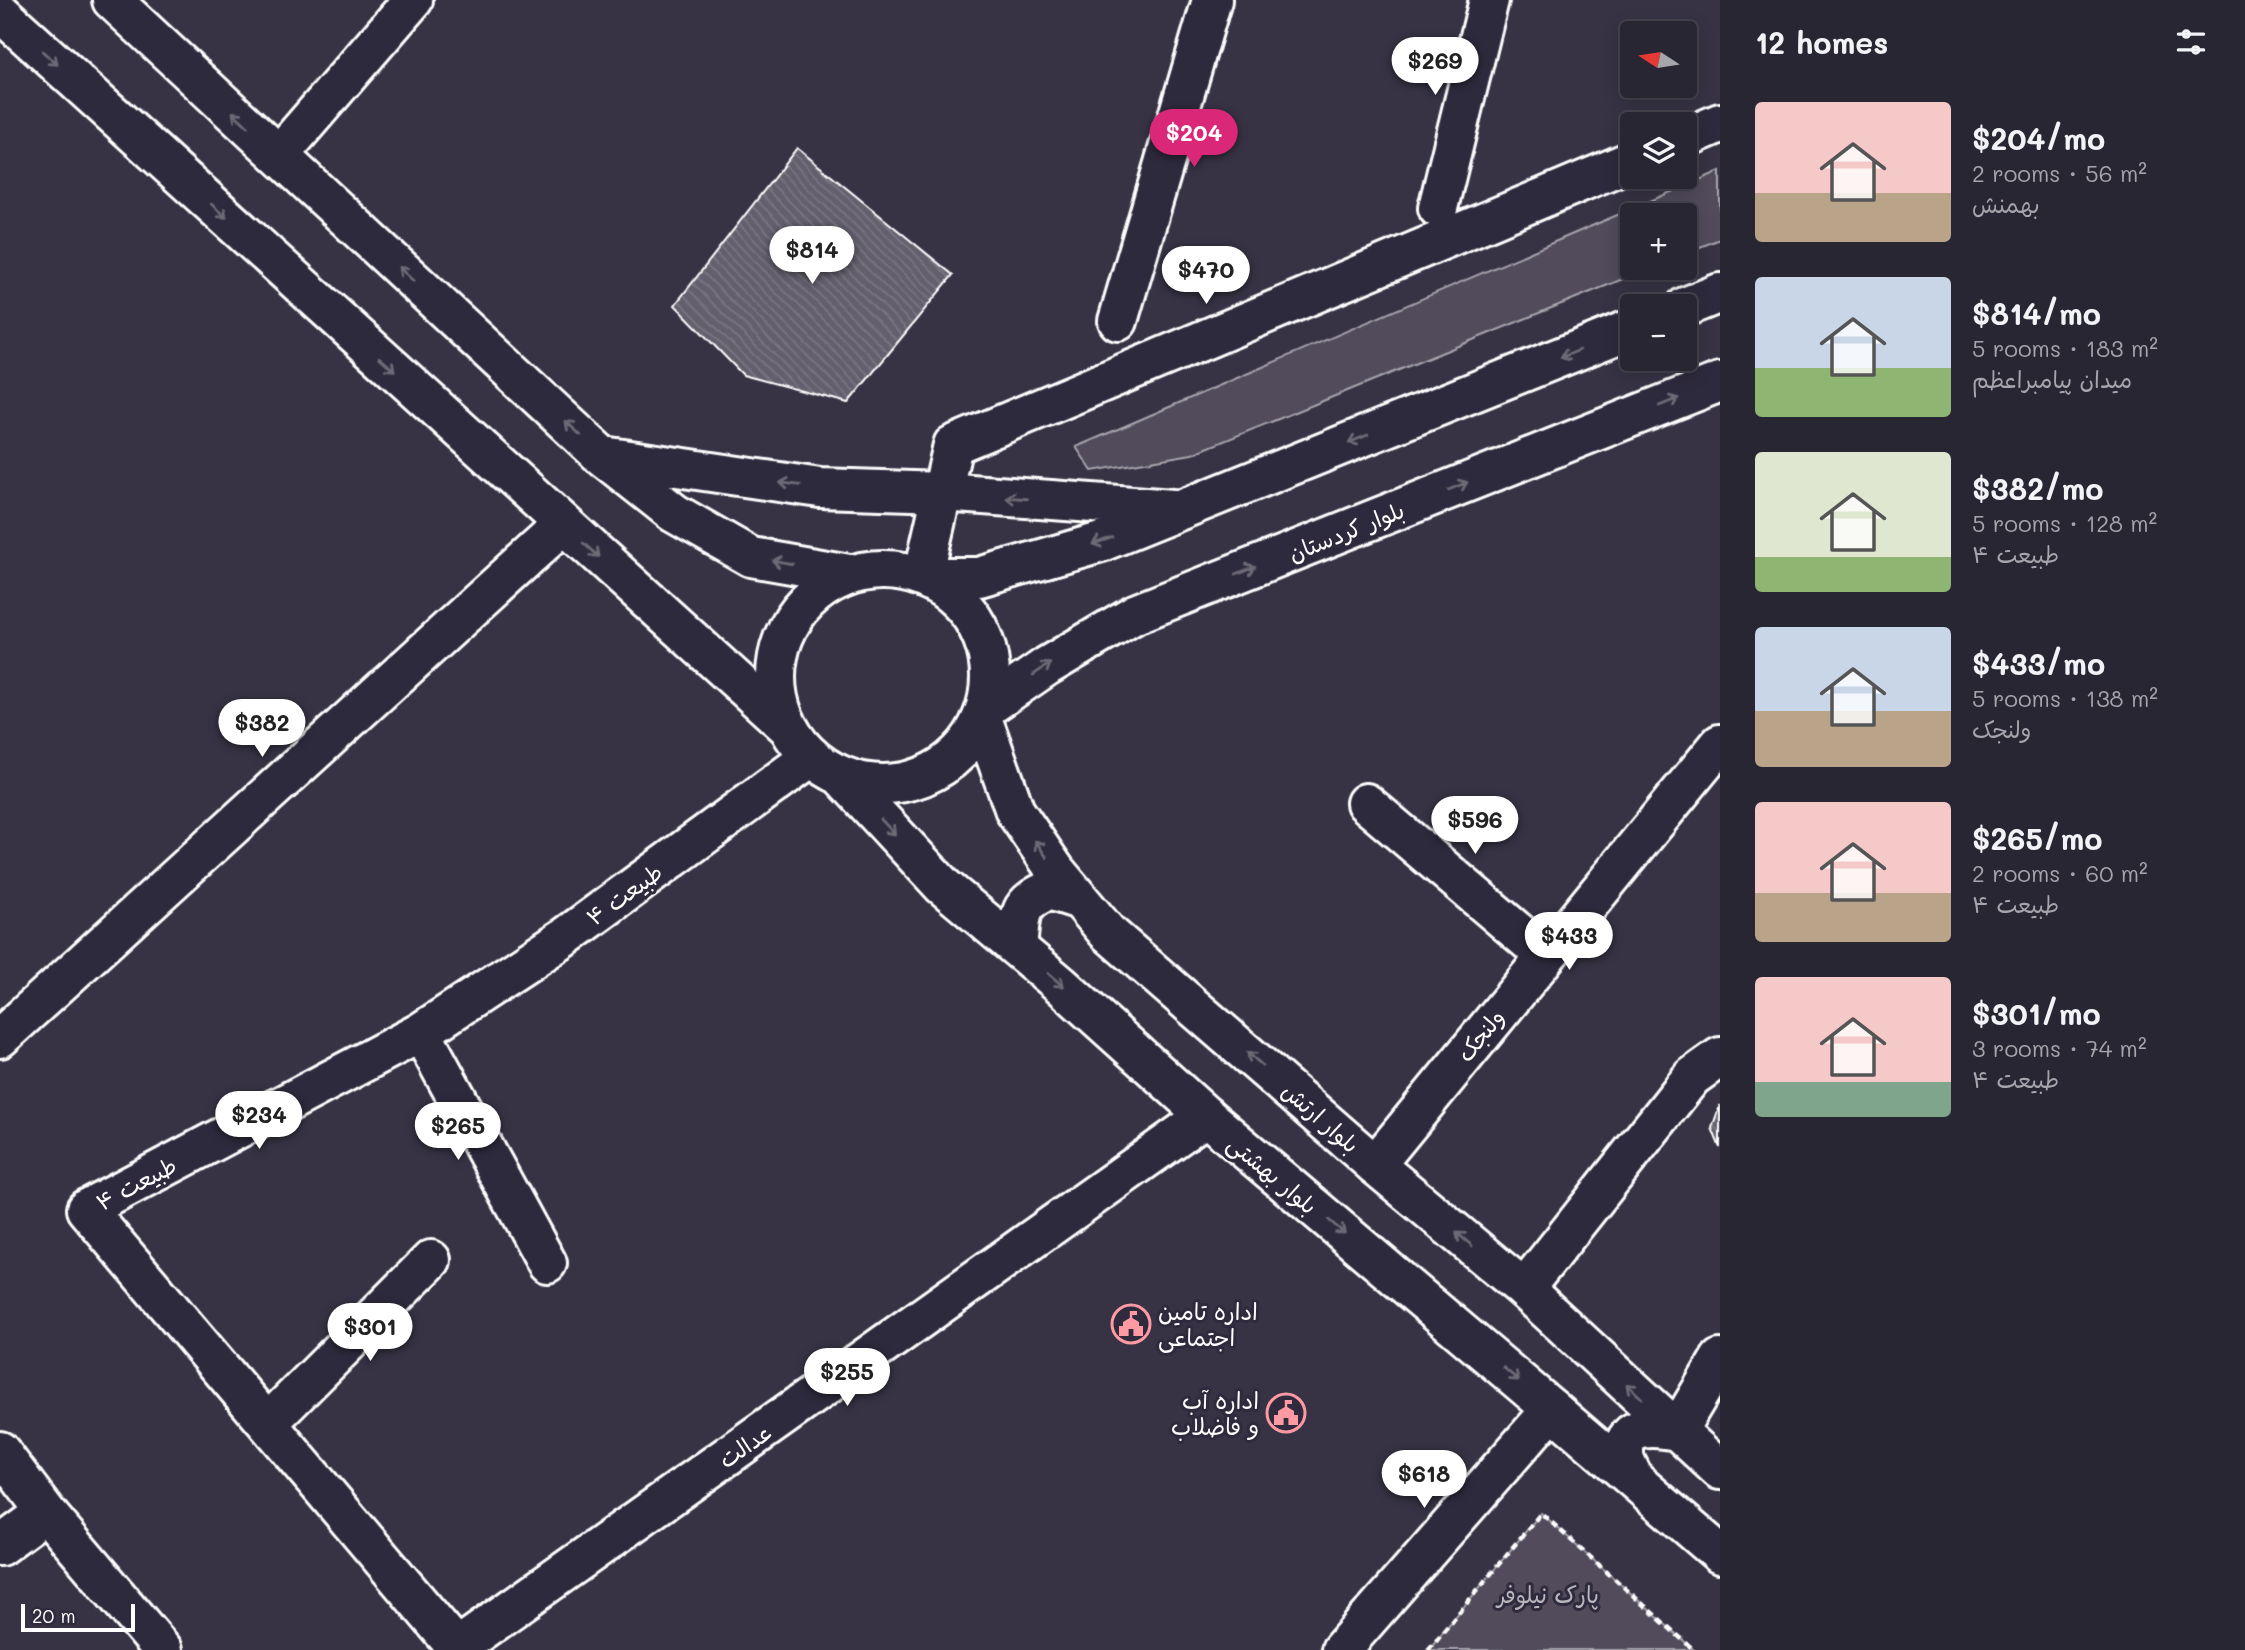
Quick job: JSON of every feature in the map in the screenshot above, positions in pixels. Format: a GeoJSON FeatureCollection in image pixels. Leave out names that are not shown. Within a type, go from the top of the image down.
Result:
{"type":"FeatureCollection","features":[{"type":"Feature","properties":{"kind":"main road"},"geometry":{"type":"LineString","coordinates":[[111,0],[602,456],[674,513],[751,557],[849,574]]}},
{"type":"Feature","properties":{"kind":"main road"},"geometry":{"type":"LineString","coordinates":[[279,155],[413,0]]}},
{"type":"Feature","properties":{"kind":"main road"},"geometry":{"type":"LineString","coordinates":[[1118,321],[1212,0]]}},
{"type":"Feature","properties":{"kind":"main road"},"geometry":{"type":"LineString","coordinates":[[1438,208],[1489,0]]}},
{"type":"Feature","properties":{"kind":"main road","name":"بلوار بهشتی"},"geometry":{"type":"LineString","coordinates":[[0,12],[813,754],[943,886],[1061,985],[1206,1116],[1720,1554]]}},
{"type":"Feature","properties":{"kind":"main road"},"geometry":{"type":"LineString","coordinates":[[1697,133],[1720,123]]}},
{"type":"Feature","properties":{"kind":"main road"},"geometry":{"type":"LineString","coordinates":[[923,577],[953,445],[1620,165]]}},
{"type":"Feature","properties":{"kind":"main road"},"geometry":{"type":"LineString","coordinates":[[1697,302],[1720,293]]}},
{"type":"Feature","properties":{"kind":"main road"},"geometry":{"type":"LineString","coordinates":[[923,577],[979,577],[1101,542],[1620,333]]}},
{"type":"Feature","properties":{"kind":"main road","name":"بلوار کردستان"},"geometry":{"type":"LineString","coordinates":[[984,713],[1047,666],[1135,614],[1720,382]]}},
{"type":"Feature","properties":{"kind":"main road"},"geometry":{"type":"LineString","coordinates":[[602,456],[820,488],[943,492],[1182,510]]}},
{"type":"Feature","properties":{"kind":"main road"},"geometry":{"type":"LineString","coordinates":[[0,1038],[563,525]]}},
{"type":"Feature","properties":{"kind":"main road"},"geometry":{"type":"LineString","coordinates":[[874,569],[899,570],[923,577],[951,593],[972,617],[985,645],[990,676],[984,713],[964,747],[939,769],[908,782],[874,784],[813,754],[776,692],[778,654],[792,620],[817,592],[849,574],[874,569]]}},
{"type":"Feature","properties":{"kind":"main road","name":"بلوار ارتش"},"geometry":{"type":"LineString","coordinates":[[984,713],[1015,811],[1056,871],[1107,932],[1375,1165],[1524,1289],[1720,1470]]}},
{"type":"Feature","properties":{"kind":"main road","name":"ولنجک"},"geometry":{"type":"LineString","coordinates":[[1375,1165],[1720,744]]}},
{"type":"Feature","properties":{"kind":"main road","name":"طبیعت ۴"},"geometry":{"type":"LineString","coordinates":[[456,1649],[86,1209],[421,1032],[564,938],[813,754]]}},
{"type":"Feature","properties":{"kind":"main road"},"geometry":{"type":"LineString","coordinates":[[1366,803],[1545,955]]}},
{"type":"Feature","properties":{"kind":"main road"},"geometry":{"type":"LineString","coordinates":[[1017,948],[1021,914],[1030,898],[1049,890],[1080,900]]}},
{"type":"Feature","properties":{"kind":"main road"},"geometry":{"type":"LineString","coordinates":[[421,1032],[547,1263]]}},
{"type":"Feature","properties":{"kind":"main road"},"geometry":{"type":"LineString","coordinates":[[1524,1289],[1692,1077],[1720,1057]]}},
{"type":"Feature","properties":{"kind":"main road","name":"عدالت"},"geometry":{"type":"LineString","coordinates":[[456,1649],[1206,1116]]}},
{"type":"Feature","properties":{"kind":"main road"},"geometry":{"type":"LineString","coordinates":[[268,1423],[431,1260]]}},
{"type":"Feature","properties":{"kind":"main road"},"geometry":{"type":"LineString","coordinates":[[1634,1479],[1624,1454],[1627,1440],[1640,1428],[1677,1431],[1720,1359]]}},
{"type":"Feature","properties":{"kind":"main road"},"geometry":{"type":"LineString","coordinates":[[1341,1650],[1552,1409]]}},
{"type":"Feature","properties":{"kind":"main road"},"geometry":{"type":"LineString","coordinates":[[0,1451],[46,1512],[163,1650]]}},
{"type":"Feature","properties":{"kind":"main road"},"geometry":{"type":"LineString","coordinates":[[0,1546],[46,1512]]}},
{"type":"Feature","properties":{"kind":"path"},"geometry":{"type":"LineString","coordinates":[[1428,1650],[1541,1513],[1694,1650]]}},
{"type":"Feature","properties":{"kind":"green space"},"geometry":{"type":"Polygon","coordinates":[[[1720,171],[1720,239],[1697,248],[1697,203],[1645,203],[1678,189],[1697,189],[1697,181],[1720,171]]]}},
{"type":"Feature","properties":{"kind":"green space"},"geometry":{"type":"Polygon","coordinates":[[[1620,214],[1620,280],[1192,454],[1092,471],[1076,447],[1620,214]]]}},
{"type":"Feature","properties":{"kind":"green space","name":"پارک نیلوفر"},"geometry":{"type":"Polygon","coordinates":[[[1541,1513],[1694,1650],[1428,1650],[1541,1513]]]}},
{"type":"Feature","properties":{"kind":"building"},"geometry":{"type":"Polygon","coordinates":[[[797,148],[953,275],[848,403],[743,375],[675,305],[797,148]]]}},
{"type":"Feature","properties":{"kind":"building"},"geometry":{"type":"Polygon","coordinates":[[[1720,1105],[1720,1148],[1712,1128],[1720,1105]]]}},
{"type":"Feature","properties":{"kind":"place","name":"اداره تامین اجتماعی"},"geometry":{"type":"Point","coordinates":[1131,1324]}},
{"type":"Feature","properties":{"kind":"place","name":"اداره آب و فاضلاب"},"geometry":{"type":"Point","coordinates":[1286,1413]}}]}
